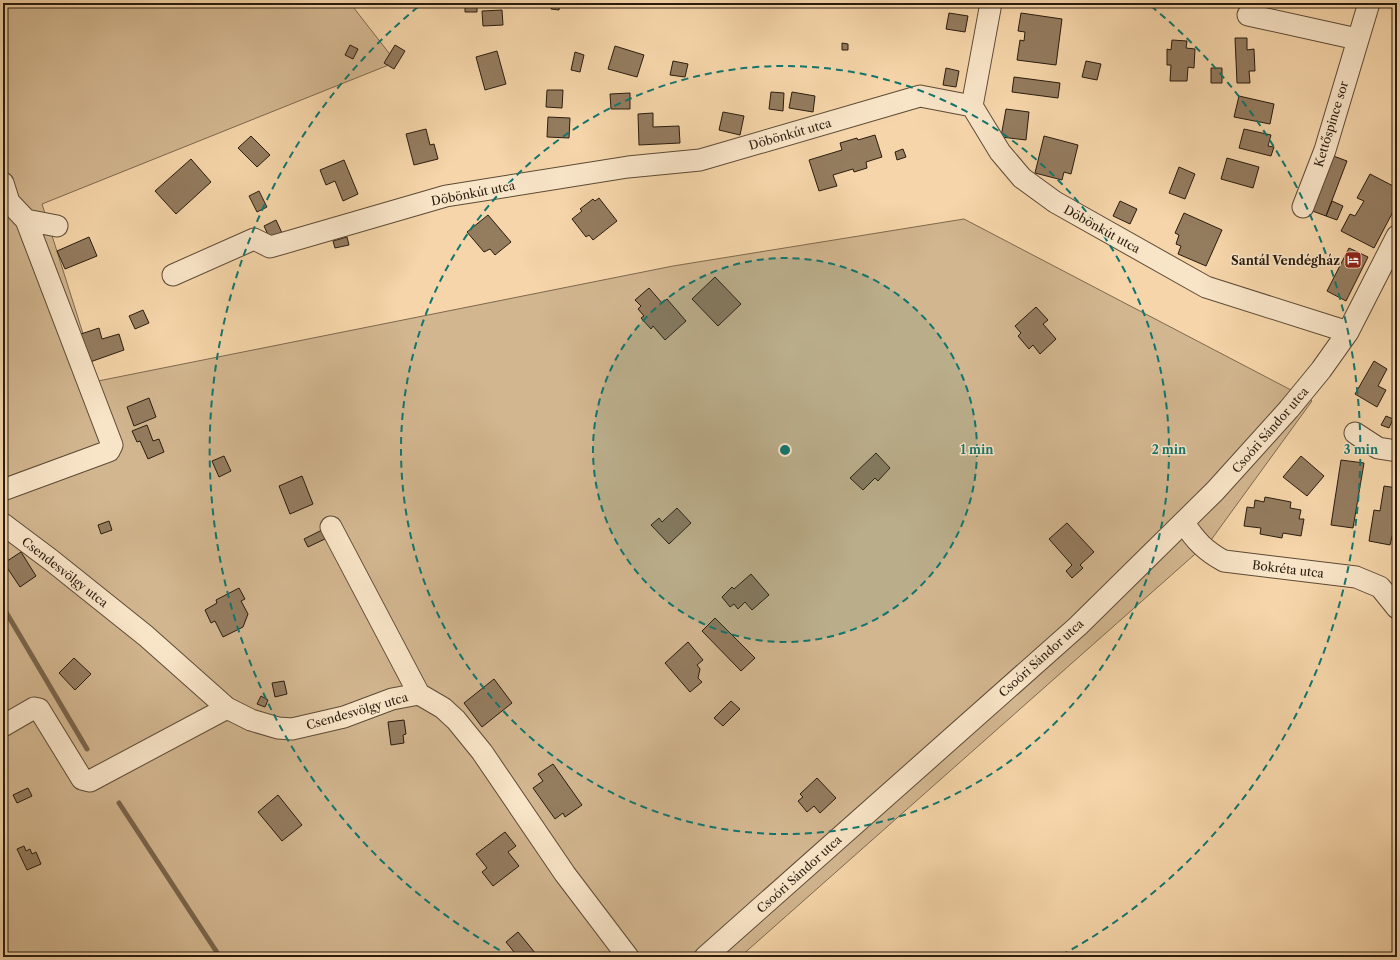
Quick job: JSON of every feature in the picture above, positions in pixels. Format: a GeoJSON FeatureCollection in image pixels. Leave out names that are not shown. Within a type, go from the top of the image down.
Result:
{"type":"FeatureCollection","features":[{"type":"Feature","properties":{"kind":"street"},"geometry":{"type":"LineString","coordinates":[[972,106],[990,3]]}},
{"type":"Feature","properties":{"kind":"street","name":"Kettőspince sor"},"geometry":{"type":"LineString","coordinates":[[1303,207],[1325,150],[1368,3]]}},
{"type":"Feature","properties":{"kind":"street"},"geometry":{"type":"LineString","coordinates":[[1248,15],[1357,39]]}},
{"type":"Feature","properties":{"kind":"street","name":"Döbönkút utca"},"geometry":{"type":"LineString","coordinates":[[174,275],[254,239],[270,247],[446,196],[628,167],[700,160],[920,96],[972,106],[1000,152],[1022,178],[1055,202],[1206,287],[1348,332]]}},
{"type":"Feature","properties":{"kind":"street"},"geometry":{"type":"LineString","coordinates":[[3,183],[9,202],[26,220],[112,445],[109,451],[3,490]]}},
{"type":"Feature","properties":{"kind":"street"},"geometry":{"type":"LineString","coordinates":[[26,220],[56,226]]}},
{"type":"Feature","properties":{"kind":"street","name":"Csoóri Sándor utca"},"geometry":{"type":"LineString","coordinates":[[705,957],[1078,626],[1215,491],[1289,409],[1321,370],[1348,332],[1397,236]]}},
{"type":"Feature","properties":{"kind":"street"},"geometry":{"type":"LineString","coordinates":[[1355,433],[1378,448],[1397,451]]}},
{"type":"Feature","properties":{"kind":"street","name":"Bokréta utca"},"geometry":{"type":"LineString","coordinates":[[1184,523],[1197,543],[1210,554],[1224,561],[1356,577],[1380,587],[1397,608]]}},
{"type":"Feature","properties":{"kind":"street","name":"Csendesvölgy utca"},"geometry":{"type":"LineString","coordinates":[[3,524],[146,636],[227,708],[252,720],[278,728],[292,729],[344,718],[392,699],[419,694],[443,708],[456,720],[482,752],[565,874],[628,957]]}},
{"type":"Feature","properties":{"kind":"street"},"geometry":{"type":"LineString","coordinates":[[331,527],[419,694]]}},
{"type":"Feature","properties":{"kind":"street"},"geometry":{"type":"LineString","coordinates":[[3,726],[34,708],[39,709],[82,779],[90,781],[227,708]]}},
{"type":"Feature","properties":{"kind":"shaded area"},"geometry":{"type":"Polygon","coordinates":[[[3,3],[350,3],[396,62],[42,204],[98,381],[673,266],[964,219],[1312,401],[1211,540],[740,957],[3,957],[3,3]]]}},
{"type":"Feature","properties":{"kind":"building"},"geometry":{"type":"Polygon","coordinates":[[[465,3],[477,3],[477,12],[465,12],[465,3]]]}},
{"type":"Feature","properties":{"kind":"building"},"geometry":{"type":"Polygon","coordinates":[[[551,3],[560,3],[559,10],[551,9],[551,3]]]}},
{"type":"Feature","properties":{"kind":"building"},"geometry":{"type":"Polygon","coordinates":[[[895,3],[915,3],[915,7],[895,5],[895,3]]]}},
{"type":"Feature","properties":{"kind":"building"},"geometry":{"type":"Polygon","coordinates":[[[502,10],[503,25],[483,26],[482,11],[502,10]]]}},
{"type":"Feature","properties":{"kind":"building"},"geometry":{"type":"Polygon","coordinates":[[[949,13],[968,16],[965,32],[946,29],[949,13]]]}},
{"type":"Feature","properties":{"kind":"building"},"geometry":{"type":"Polygon","coordinates":[[[1021,13],[1062,19],[1056,65],[1017,60],[1020,40],[1024,41],[1025,32],[1018,31],[1021,13]]]}},
{"type":"Feature","properties":{"kind":"building"},"geometry":{"type":"Polygon","coordinates":[[[1235,38],[1247,38],[1247,50],[1254,49],[1255,71],[1249,71],[1250,83],[1237,83],[1235,38]]]}},
{"type":"Feature","properties":{"kind":"building"},"geometry":{"type":"Polygon","coordinates":[[[1172,40],[1187,41],[1186,48],[1195,49],[1194,68],[1188,67],[1187,81],[1170,81],[1171,65],[1167,65],[1167,49],[1171,50],[1172,40]]]}},
{"type":"Feature","properties":{"kind":"building"},"geometry":{"type":"Polygon","coordinates":[[[842,43],[848,44],[848,50],[842,50],[842,43]]]}},
{"type":"Feature","properties":{"kind":"building"},"geometry":{"type":"Polygon","coordinates":[[[350,45],[358,49],[353,59],[345,55],[350,45]]]}},
{"type":"Feature","properties":{"kind":"building"},"geometry":{"type":"Polygon","coordinates":[[[395,45],[405,51],[394,69],[384,63],[395,45]]]}},
{"type":"Feature","properties":{"kind":"building"},"geometry":{"type":"Polygon","coordinates":[[[615,46],[644,55],[637,77],[608,69],[615,46]]]}},
{"type":"Feature","properties":{"kind":"building"},"geometry":{"type":"Polygon","coordinates":[[[497,51],[506,84],[485,90],[476,57],[497,51]]]}},
{"type":"Feature","properties":{"kind":"building"},"geometry":{"type":"Polygon","coordinates":[[[575,52],[584,55],[580,72],[571,70],[575,52]]]}},
{"type":"Feature","properties":{"kind":"building"},"geometry":{"type":"Polygon","coordinates":[[[673,61],[688,64],[685,77],[670,75],[673,61]]]}},
{"type":"Feature","properties":{"kind":"building"},"geometry":{"type":"Polygon","coordinates":[[[1086,61],[1101,64],[1097,80],[1082,77],[1086,61]]]}},
{"type":"Feature","properties":{"kind":"building"},"geometry":{"type":"Polygon","coordinates":[[[946,68],[959,71],[956,87],[943,85],[946,68]]]}},
{"type":"Feature","properties":{"kind":"building"},"geometry":{"type":"Polygon","coordinates":[[[1211,68],[1222,68],[1222,83],[1211,83],[1211,68]]]}},
{"type":"Feature","properties":{"kind":"building"},"geometry":{"type":"Polygon","coordinates":[[[1014,77],[1060,83],[1058,98],[1012,92],[1014,77]]]}},
{"type":"Feature","properties":{"kind":"building"},"geometry":{"type":"Polygon","coordinates":[[[547,90],[563,90],[562,108],[546,107],[547,90]]]}},
{"type":"Feature","properties":{"kind":"building"},"geometry":{"type":"Polygon","coordinates":[[[771,92],[784,93],[783,111],[769,109],[771,92]]]}},
{"type":"Feature","properties":{"kind":"building"},"geometry":{"type":"Polygon","coordinates":[[[792,92],[815,96],[813,112],[789,108],[792,92]]]}},
{"type":"Feature","properties":{"kind":"building"},"geometry":{"type":"Polygon","coordinates":[[[630,93],[630,109],[611,109],[610,94],[630,93]]]}},
{"type":"Feature","properties":{"kind":"building"},"geometry":{"type":"Polygon","coordinates":[[[1239,96],[1274,104],[1270,124],[1234,117],[1239,96]]]}},
{"type":"Feature","properties":{"kind":"building"},"geometry":{"type":"Polygon","coordinates":[[[1006,109],[1029,112],[1026,140],[1001,137],[1006,109]]]}},
{"type":"Feature","properties":{"kind":"building"},"geometry":{"type":"Polygon","coordinates":[[[723,112],[744,116],[740,135],[719,130],[723,112]]]}},
{"type":"Feature","properties":{"kind":"building"},"geometry":{"type":"Polygon","coordinates":[[[653,113],[653,127],[679,126],[680,143],[639,145],[638,114],[653,113]]]}},
{"type":"Feature","properties":{"kind":"building"},"geometry":{"type":"Polygon","coordinates":[[[548,117],[570,118],[569,138],[547,137],[548,117]]]}},
{"type":"Feature","properties":{"kind":"building"},"geometry":{"type":"Polygon","coordinates":[[[426,129],[430,145],[434,144],[438,159],[414,165],[406,134],[426,129]]]}},
{"type":"Feature","properties":{"kind":"building"},"geometry":{"type":"Polygon","coordinates":[[[1244,129],[1271,135],[1268,146],[1274,147],[1271,156],[1239,148],[1244,129]]]}},
{"type":"Feature","properties":{"kind":"building"},"geometry":{"type":"Polygon","coordinates":[[[875,135],[882,157],[866,162],[867,168],[854,172],[853,169],[833,175],[837,186],[819,191],[809,160],[842,150],[840,143],[875,135]]]}},
{"type":"Feature","properties":{"kind":"building"},"geometry":{"type":"Polygon","coordinates":[[[251,136],[270,155],[257,167],[238,148],[251,136]]]}},
{"type":"Feature","properties":{"kind":"building"},"geometry":{"type":"Polygon","coordinates":[[[1044,136],[1078,145],[1071,174],[1064,172],[1062,180],[1035,173],[1044,136]]]}},
{"type":"Feature","properties":{"kind":"building"},"geometry":{"type":"Polygon","coordinates":[[[903,149],[906,157],[897,160],[895,152],[903,149]]]}},
{"type":"Feature","properties":{"kind":"building"},"geometry":{"type":"Polygon","coordinates":[[[1328,154],[1347,161],[1326,216],[1307,209],[1328,154]]]}},
{"type":"Feature","properties":{"kind":"building"},"geometry":{"type":"Polygon","coordinates":[[[1227,158],[1259,167],[1253,188],[1221,179],[1227,158]]]}},
{"type":"Feature","properties":{"kind":"building"},"geometry":{"type":"Polygon","coordinates":[[[191,159],[211,182],[176,214],[155,191],[191,159]]]}},
{"type":"Feature","properties":{"kind":"building"},"geometry":{"type":"Polygon","coordinates":[[[344,160],[358,194],[343,201],[335,181],[326,185],[320,170],[344,160]]]}},
{"type":"Feature","properties":{"kind":"building"},"geometry":{"type":"Polygon","coordinates":[[[1179,167],[1195,174],[1185,199],[1169,193],[1179,167]]]}},
{"type":"Feature","properties":{"kind":"building"},"geometry":{"type":"Polygon","coordinates":[[[1370,174],[1397,188],[1397,204],[1374,248],[1341,231],[1350,214],[1355,216],[1364,201],[1357,198],[1370,174]]]}},
{"type":"Feature","properties":{"kind":"building"},"geometry":{"type":"Polygon","coordinates":[[[259,191],[267,207],[257,212],[249,196],[259,191]]]}},
{"type":"Feature","properties":{"kind":"building"},"geometry":{"type":"Polygon","coordinates":[[[599,198],[617,221],[593,240],[589,235],[586,237],[572,219],[582,211],[580,209],[593,199],[595,201],[599,198]]]}},
{"type":"Feature","properties":{"kind":"building"},"geometry":{"type":"Polygon","coordinates":[[[1120,201],[1137,209],[1130,224],[1113,216],[1120,201]]]}},
{"type":"Feature","properties":{"kind":"building"},"geometry":{"type":"Polygon","coordinates":[[[1332,201],[1343,206],[1337,220],[1326,216],[1332,201]]]}},
{"type":"Feature","properties":{"kind":"building"},"geometry":{"type":"Polygon","coordinates":[[[1184,213],[1222,230],[1206,266],[1178,254],[1181,246],[1176,244],[1179,235],[1175,233],[1184,213]]]}},
{"type":"Feature","properties":{"kind":"building"},"geometry":{"type":"Polygon","coordinates":[[[488,215],[511,242],[495,255],[490,249],[484,252],[467,232],[488,215]]]}},
{"type":"Feature","properties":{"kind":"building"},"geometry":{"type":"Polygon","coordinates":[[[276,220],[282,233],[270,239],[264,226],[276,220]]]}},
{"type":"Feature","properties":{"kind":"building"},"geometry":{"type":"Polygon","coordinates":[[[89,237],[97,256],[65,269],[57,251],[89,237]]]}},
{"type":"Feature","properties":{"kind":"building"},"geometry":{"type":"Polygon","coordinates":[[[347,237],[349,245],[335,248],[333,241],[347,237]]]}},
{"type":"Feature","properties":{"kind":"building"},"geometry":{"type":"Polygon","coordinates":[[[1349,248],[1368,257],[1346,301],[1327,291],[1349,248]]]}},
{"type":"Feature","properties":{"kind":"building"},"geometry":{"type":"Polygon","coordinates":[[[715,277],[741,304],[718,326],[692,299],[715,277]]]}},
{"type":"Feature","properties":{"kind":"building"},"geometry":{"type":"Polygon","coordinates":[[[649,288],[662,303],[667,299],[686,321],[665,340],[653,326],[651,329],[641,318],[644,316],[638,309],[641,306],[635,300],[649,288]]]}},
{"type":"Feature","properties":{"kind":"building"},"geometry":{"type":"Polygon","coordinates":[[[1036,307],[1048,320],[1043,324],[1056,339],[1040,354],[1033,345],[1029,349],[1018,336],[1021,333],[1015,326],[1036,307]]]}},
{"type":"Feature","properties":{"kind":"building"},"geometry":{"type":"Polygon","coordinates":[[[143,310],[149,323],[135,329],[129,316],[143,310]]]}},
{"type":"Feature","properties":{"kind":"building"},"geometry":{"type":"Polygon","coordinates":[[[99,328],[102,339],[119,334],[124,350],[90,362],[81,334],[99,328]]]}},
{"type":"Feature","properties":{"kind":"building"},"geometry":{"type":"Polygon","coordinates":[[[1374,361],[1387,369],[1378,386],[1386,390],[1377,407],[1355,394],[1374,361]]]}},
{"type":"Feature","properties":{"kind":"building"},"geometry":{"type":"Polygon","coordinates":[[[149,398],[156,417],[134,426],[127,407],[149,398]]]}},
{"type":"Feature","properties":{"kind":"building"},"geometry":{"type":"Polygon","coordinates":[[[1386,416],[1393,419],[1389,428],[1381,425],[1386,416]]]}},
{"type":"Feature","properties":{"kind":"building"},"geometry":{"type":"Polygon","coordinates":[[[147,425],[153,441],[159,439],[164,452],[148,459],[140,441],[137,442],[132,431],[147,425]]]}},
{"type":"Feature","properties":{"kind":"building"},"geometry":{"type":"Polygon","coordinates":[[[876,453],[890,468],[878,481],[875,478],[863,490],[850,478],[876,453]]]}},
{"type":"Feature","properties":{"kind":"building"},"geometry":{"type":"Polygon","coordinates":[[[224,456],[231,471],[219,477],[212,461],[224,456]]]}},
{"type":"Feature","properties":{"kind":"building"},"geometry":{"type":"Polygon","coordinates":[[[1301,456],[1324,476],[1307,496],[1283,477],[1301,456]]]}},
{"type":"Feature","properties":{"kind":"building"},"geometry":{"type":"Polygon","coordinates":[[[1341,460],[1364,463],[1353,528],[1331,525],[1341,460]]]}},
{"type":"Feature","properties":{"kind":"building"},"geometry":{"type":"Polygon","coordinates":[[[302,476],[313,504],[290,514],[279,486],[302,476]]]}},
{"type":"Feature","properties":{"kind":"building"},"geometry":{"type":"Polygon","coordinates":[[[1384,486],[1397,488],[1397,516],[1390,545],[1369,541],[1374,510],[1380,511],[1384,486]]]}},
{"type":"Feature","properties":{"kind":"building"},"geometry":{"type":"Polygon","coordinates":[[[1265,497],[1291,502],[1290,508],[1301,510],[1299,519],[1304,519],[1301,536],[1283,533],[1282,538],[1260,534],[1261,528],[1244,526],[1247,507],[1254,508],[1255,500],[1264,502],[1265,497]]]}},
{"type":"Feature","properties":{"kind":"building"},"geometry":{"type":"Polygon","coordinates":[[[677,508],[691,523],[669,544],[651,525],[659,518],[662,522],[677,508]]]}},
{"type":"Feature","properties":{"kind":"building"},"geometry":{"type":"Polygon","coordinates":[[[109,521],[112,530],[101,534],[98,525],[109,521]]]}},
{"type":"Feature","properties":{"kind":"building"},"geometry":{"type":"Polygon","coordinates":[[[1067,523],[1094,552],[1080,565],[1083,568],[1072,578],[1066,571],[1072,565],[1049,539],[1067,523]]]}},
{"type":"Feature","properties":{"kind":"building"},"geometry":{"type":"Polygon","coordinates":[[[322,530],[327,538],[308,547],[304,539],[322,530]]]}},
{"type":"Feature","properties":{"kind":"building"},"geometry":{"type":"Polygon","coordinates":[[[21,552],[36,576],[20,587],[4,563],[21,552]]]}},
{"type":"Feature","properties":{"kind":"building"},"geometry":{"type":"Polygon","coordinates":[[[751,574],[769,595],[752,610],[745,602],[738,609],[734,604],[730,607],[722,597],[732,587],[734,589],[751,574]]]}},
{"type":"Feature","properties":{"kind":"building"},"geometry":{"type":"Polygon","coordinates":[[[239,588],[245,599],[241,601],[248,614],[243,627],[223,637],[215,621],[211,623],[205,610],[217,603],[216,600],[239,588]]]}},
{"type":"Feature","properties":{"kind":"building"},"geometry":{"type":"Polygon","coordinates":[[[715,618],[755,658],[741,671],[702,631],[715,618]]]}},
{"type":"Feature","properties":{"kind":"building"},"geometry":{"type":"Polygon","coordinates":[[[688,642],[703,660],[697,665],[700,669],[698,678],[702,682],[690,692],[665,663],[688,642]]]}},
{"type":"Feature","properties":{"kind":"building"},"geometry":{"type":"Polygon","coordinates":[[[74,658],[91,674],[75,690],[59,673],[74,658]]]}},
{"type":"Feature","properties":{"kind":"building"},"geometry":{"type":"Polygon","coordinates":[[[494,679],[512,703],[482,727],[464,703],[494,679]]]}},
{"type":"Feature","properties":{"kind":"building"},"geometry":{"type":"Polygon","coordinates":[[[284,681],[287,694],[275,697],[272,683],[284,681]]]}},
{"type":"Feature","properties":{"kind":"building"},"geometry":{"type":"Polygon","coordinates":[[[261,696],[268,700],[265,707],[257,704],[261,696]]]}},
{"type":"Feature","properties":{"kind":"building"},"geometry":{"type":"Polygon","coordinates":[[[731,701],[740,709],[723,726],[714,718],[731,701]]]}},
{"type":"Feature","properties":{"kind":"building"},"geometry":{"type":"Polygon","coordinates":[[[404,720],[406,734],[403,735],[404,743],[391,745],[388,722],[404,720]]]}},
{"type":"Feature","properties":{"kind":"building"},"geometry":{"type":"Polygon","coordinates":[[[553,764],[582,805],[565,817],[563,813],[555,819],[533,788],[543,781],[538,774],[553,764]]]}},
{"type":"Feature","properties":{"kind":"building"},"geometry":{"type":"Polygon","coordinates":[[[817,778],[836,798],[820,813],[814,806],[807,812],[798,801],[803,797],[800,794],[817,778]]]}},
{"type":"Feature","properties":{"kind":"building"},"geometry":{"type":"Polygon","coordinates":[[[28,788],[32,796],[17,803],[13,795],[28,788]]]}},
{"type":"Feature","properties":{"kind":"building"},"geometry":{"type":"Polygon","coordinates":[[[278,795],[302,825],[282,841],[258,812],[278,795]]]}},
{"type":"Feature","properties":{"kind":"building"},"geometry":{"type":"Polygon","coordinates":[[[505,832],[516,846],[508,852],[519,866],[493,886],[482,872],[487,868],[476,854],[505,832]]]}},
{"type":"Feature","properties":{"kind":"building"},"geometry":{"type":"Polygon","coordinates":[[[24,846],[26,851],[30,849],[32,854],[36,852],[41,864],[27,870],[17,849],[24,846]]]}},
{"type":"Feature","properties":{"kind":"building"},"geometry":{"type":"Polygon","coordinates":[[[518,932],[536,954],[532,957],[518,957],[506,942],[518,932]]]}},
{"type":"Feature","properties":{"kind":"waterway"},"geometry":{"type":"LineString","coordinates":[[3,607],[87,749]]}},
{"type":"Feature","properties":{"kind":"waterway"},"geometry":{"type":"LineString","coordinates":[[119,803],[220,957]]}},
{"type":"Feature","properties":{"kind":"place","name":"Santál Vendégház"},"geometry":{"type":"Point","coordinates":[1353,260]}}]}
